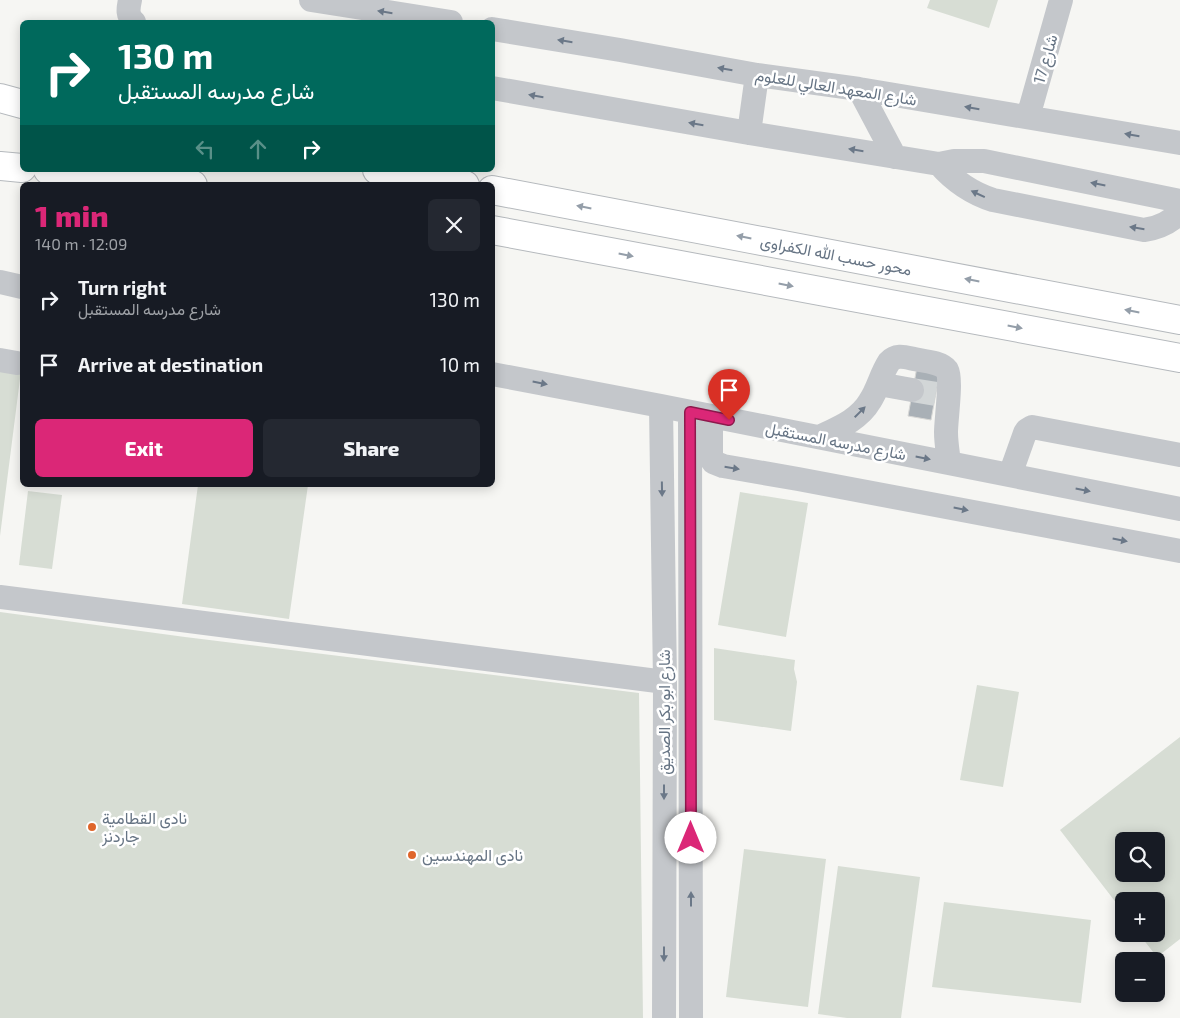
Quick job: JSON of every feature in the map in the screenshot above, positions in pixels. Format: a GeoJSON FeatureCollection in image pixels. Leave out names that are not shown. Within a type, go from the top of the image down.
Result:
{"type":"FeatureCollection","features":[{"type":"Feature","properties":{"kind":"main road"},"geometry":{"type":"LineString","coordinates":[[0,98],[20,103]]}},
{"type":"Feature","properties":{"kind":"main road"},"geometry":{"type":"LineString","coordinates":[[0,166],[20,168]]}},
{"type":"Feature","properties":{"kind":"main road"},"geometry":{"type":"LineString","coordinates":[[70,172],[167,182]]}},
{"type":"Feature","properties":{"kind":"main road"},"geometry":{"type":"LineString","coordinates":[[389,172],[447,182]]}},
{"type":"Feature","properties":{"kind":"main road","name":"محور حسب الله الكفراوى"},"geometry":{"type":"LineString","coordinates":[[495,191],[1180,320]]}},
{"type":"Feature","properties":{"kind":"main road"},"geometry":{"type":"LineString","coordinates":[[495,231],[1180,358]]}},
{"type":"Feature","properties":{"kind":"street"},"geometry":{"type":"LineString","coordinates":[[130,0],[128,14],[131,20]]}},
{"type":"Feature","properties":{"kind":"street"},"geometry":{"type":"LineString","coordinates":[[311,0],[438,20]]}},
{"type":"Feature","properties":{"kind":"street","name":"شارع 17"},"geometry":{"type":"LineString","coordinates":[[1028,118],[1061,0]]}},
{"type":"Feature","properties":{"kind":"street","name":"شارع المعهد العالي للعلوم"},"geometry":{"type":"LineString","coordinates":[[495,29],[757,75],[859,89],[1180,143]]}},
{"type":"Feature","properties":{"kind":"street"},"geometry":{"type":"LineString","coordinates":[[749,133],[757,75]]}},
{"type":"Feature","properties":{"kind":"street"},"geometry":{"type":"LineString","coordinates":[[495,89],[939,164],[984,161],[1180,200]]}},
{"type":"Feature","properties":{"kind":"street"},"geometry":{"type":"LineString","coordinates":[[859,89],[895,156]]}},
{"type":"Feature","properties":{"kind":"street"},"geometry":{"type":"LineString","coordinates":[[939,164],[965,188],[993,200],[1144,230],[1164,225],[1180,212]]}},
{"type":"Feature","properties":{"kind":"street"},"geometry":{"type":"LineString","coordinates":[[0,282],[20,287]]}},
{"type":"Feature","properties":{"kind":"street"},"geometry":{"type":"LineString","coordinates":[[819,437],[857,416],[864,410],[889,362],[896,357],[903,357],[936,364],[947,370],[950,382],[942,395],[949,463]]}},
{"type":"Feature","properties":{"kind":"street","name":"شارع مدرسه المستقبل"},"geometry":{"type":"LineString","coordinates":[[495,375],[1180,509]]}},
{"type":"Feature","properties":{"kind":"street"},"geometry":{"type":"LineString","coordinates":[[879,384],[912,390]]}},
{"type":"Feature","properties":{"kind":"street","name":"شارع ابو بكر الصديق"},"geometry":{"type":"LineString","coordinates":[[661,406],[665,682],[664,1018]]}},
{"type":"Feature","properties":{"kind":"street"},"geometry":{"type":"LineString","coordinates":[[700,414],[711,458],[713,462],[723,466],[1180,551]]}},
{"type":"Feature","properties":{"kind":"street","name":"شارع ابو بكر الصديق"},"geometry":{"type":"LineString","coordinates":[[691,1018],[690,459],[700,414]]}},
{"type":"Feature","properties":{"kind":"street"},"geometry":{"type":"LineString","coordinates":[[1010,475],[1025,433],[1032,427],[1180,455]]}},
{"type":"Feature","properties":{"kind":"street"},"geometry":{"type":"LineString","coordinates":[[662,454],[690,459]]}},
{"type":"Feature","properties":{"kind":"street"},"geometry":{"type":"LineString","coordinates":[[0,597],[665,682]]}},
{"type":"Feature","properties":{"kind":"shaded area"},"geometry":{"type":"Polygon","coordinates":[[[930,0],[998,0],[989,28],[927,8],[930,0]]]}},
{"type":"Feature","properties":{"kind":"shaded area"},"geometry":{"type":"Polygon","coordinates":[[[0,368],[20,371],[20,379],[0,536],[0,368]]]}},
{"type":"Feature","properties":{"kind":"shaded area"},"geometry":{"type":"Polygon","coordinates":[[[198,487],[308,487],[289,619],[182,604],[198,487]]]}},
{"type":"Feature","properties":{"kind":"shaded area"},"geometry":{"type":"Polygon","coordinates":[[[28,491],[62,495],[52,569],[19,565],[28,491]]]}},
{"type":"Feature","properties":{"kind":"shaded area"},"geometry":{"type":"Polygon","coordinates":[[[740,492],[808,503],[786,637],[718,625],[740,492]]]}},
{"type":"Feature","properties":{"kind":"shaded area","name":"نادى المهندسين"},"geometry":{"type":"Polygon","coordinates":[[[0,612],[185,637],[639,693],[643,1018],[0,1018],[0,612]]]}},
{"type":"Feature","properties":{"kind":"shaded area"},"geometry":{"type":"Polygon","coordinates":[[[714,648],[795,660],[794,669],[797,682],[791,731],[714,720],[714,648]]]}},
{"type":"Feature","properties":{"kind":"shaded area"},"geometry":{"type":"Polygon","coordinates":[[[977,685],[1019,692],[1003,787],[960,780],[977,685]]]}},
{"type":"Feature","properties":{"kind":"shaded area"},"geometry":{"type":"Polygon","coordinates":[[[1180,737],[1180,939],[1163,952],[1153,952],[1145,942],[1165,942],[1165,892],[1115,892],[1115,901],[1060,830],[1180,737]]]}},
{"type":"Feature","properties":{"kind":"shaded area"},"geometry":{"type":"Polygon","coordinates":[[[744,849],[826,859],[808,1007],[726,997],[744,849]]]}},
{"type":"Feature","properties":{"kind":"shaded area"},"geometry":{"type":"Polygon","coordinates":[[[838,866],[920,877],[901,1018],[847,1018],[818,1014],[838,866]]]}},
{"type":"Feature","properties":{"kind":"shaded area"},"geometry":{"type":"Polygon","coordinates":[[[944,902],[1091,920],[1081,1003],[932,987],[944,902]]]}},
{"type":"Feature","properties":{"kind":"building"},"geometry":{"type":"Polygon","coordinates":[[[917,367],[940,371],[931,420],[908,416],[917,367]]]}},
{"type":"Feature","properties":{"kind":"tunnel"},"geometry":{"type":"LineString","coordinates":[[912,390],[936,394]]}},
{"type":"Feature","properties":{"kind":"place","name":"نادى القطامية جاردنز"},"geometry":{"type":"Point","coordinates":[92,827]}},
{"type":"Feature","properties":{"kind":"place","name":"نادى المهندسين"},"geometry":{"type":"Point","coordinates":[412,855]}},
{"type":"Feature","properties":{"kind":"route"},"geometry":{"type":"LineString","coordinates":[[691,838],[690,412],[729,420]]}}]}
